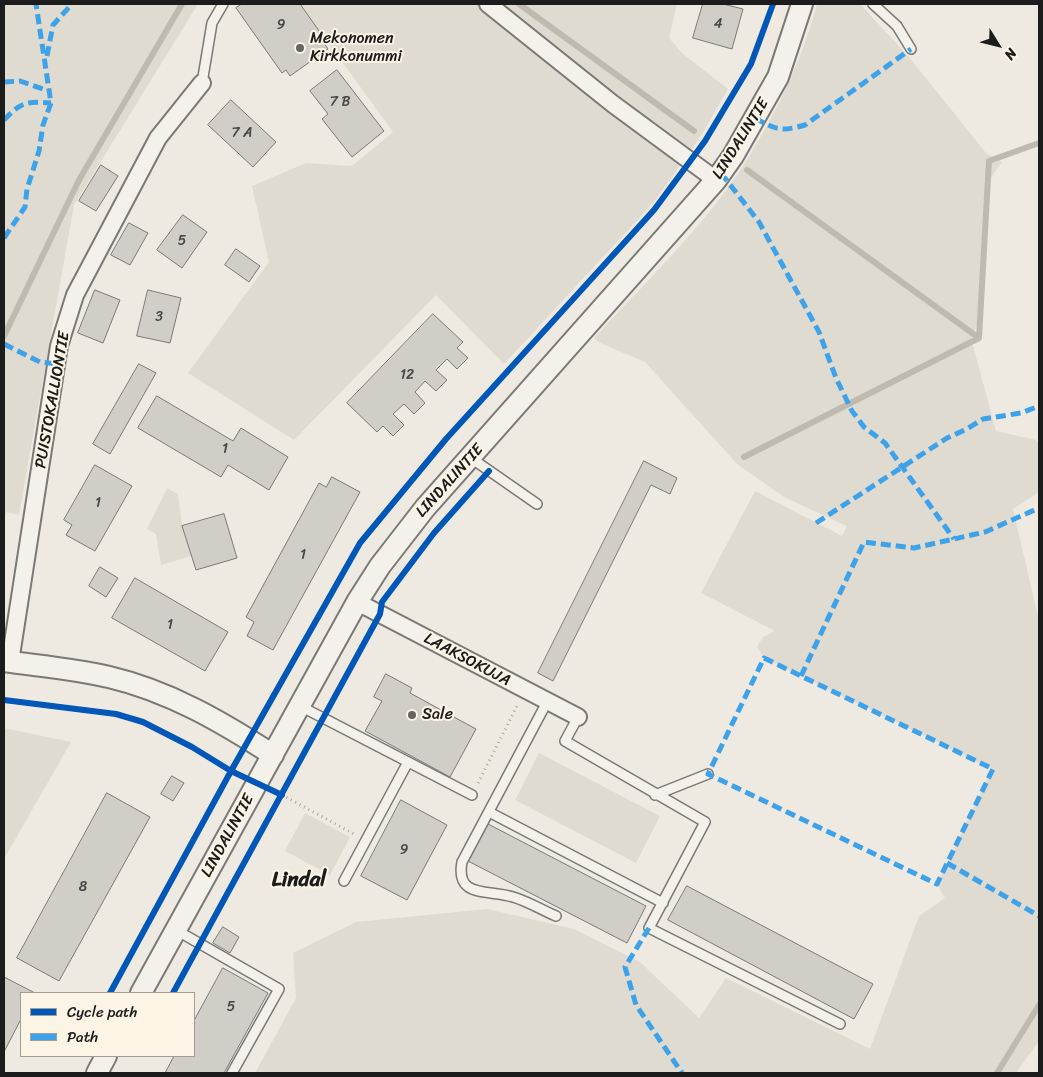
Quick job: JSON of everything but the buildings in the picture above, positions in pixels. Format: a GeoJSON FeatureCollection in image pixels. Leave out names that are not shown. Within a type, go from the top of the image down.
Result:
{"type":"FeatureCollection","features":[{"type":"Feature","properties":{"kind":"street"},"geometry":{"type":"LineString","coordinates":[[488,4],[613,104],[716,180]]}},
{"type":"Feature","properties":{"kind":"street","name":"LINDALINTIE"},"geometry":{"type":"LineString","coordinates":[[142,992],[357,602],[404,533],[716,180],[733,156],[778,77],[802,4]]}},
{"type":"Feature","properties":{"kind":"street","name":"PUISTOKALLIONTIE"},"geometry":{"type":"LineString","coordinates":[[7,661],[59,346],[75,295],[158,138],[202,83]]}},
{"type":"Feature","properties":{"kind":"street","name":"LAAKSOKUJA"},"geometry":{"type":"LineString","coordinates":[[357,602],[578,717]]}},
{"type":"Feature","properties":{"kind":"street"},"geometry":{"type":"LineString","coordinates":[[7,661],[110,677],[170,697],[217,719],[273,755]]}},
{"type":"Feature","properties":{"kind":"street"},"geometry":{"type":"LineString","coordinates":[[96,1073],[105,1057]]}},
{"type":"Feature","properties":{"kind":"lane"},"geometry":{"type":"LineString","coordinates":[[202,83],[212,23],[223,4]]}},
{"type":"Feature","properties":{"kind":"lane"},"geometry":{"type":"LineString","coordinates":[[873,4],[897,26],[911,49]]}},
{"type":"Feature","properties":{"kind":"lane"},"geometry":{"type":"LineString","coordinates":[[471,458],[537,504]]}},
{"type":"Feature","properties":{"kind":"lane"},"geometry":{"type":"LineString","coordinates":[[547,702],[462,862],[459,875],[464,884],[476,891],[512,896],[556,916]]}},
{"type":"Feature","properties":{"kind":"lane"},"geometry":{"type":"LineString","coordinates":[[300,706],[472,795]]}},
{"type":"Feature","properties":{"kind":"lane"},"geometry":{"type":"LineString","coordinates":[[578,717],[565,741],[655,795],[705,822],[649,928],[840,1024]]}},
{"type":"Feature","properties":{"kind":"lane"},"geometry":{"type":"LineString","coordinates":[[344,881],[408,762]]}},
{"type":"Feature","properties":{"kind":"lane"},"geometry":{"type":"LineString","coordinates":[[655,795],[708,774]]}},
{"type":"Feature","properties":{"kind":"lane"},"geometry":{"type":"LineString","coordinates":[[489,812],[663,903]]}},
{"type":"Feature","properties":{"kind":"lane"},"geometry":{"type":"LineString","coordinates":[[176,930],[279,989],[232,1073]]}},
{"type":"Feature","properties":{"kind":"path"},"geometry":{"type":"LineString","coordinates":[[472,795],[526,690]]}},
{"type":"Feature","properties":{"kind":"path"},"geometry":{"type":"LineString","coordinates":[[258,782],[366,840]]}},
{"type":"Feature","properties":{"kind":"path"},"geometry":{"type":"LineString","coordinates":[[277,804],[287,787]]}},
{"type":"Feature","properties":{"kind":"shaded area"},"geometry":{"type":"Polygon","coordinates":[[[4,4],[198,4],[74,205],[19,515],[6,512],[4,522],[4,4]]]}},
{"type":"Feature","properties":{"kind":"shaded area"},"geometry":{"type":"Polygon","coordinates":[[[300,4],[677,4],[669,38],[682,53],[728,89],[701,136],[653,203],[504,364],[436,295],[294,440],[188,373],[269,262],[252,186],[306,163],[352,166],[393,132],[300,4]]]}},
{"type":"Feature","properties":{"kind":"shaded area"},"geometry":{"type":"Polygon","coordinates":[[[817,4],[860,4],[909,57],[986,153],[1002,162],[990,179],[979,321],[971,338],[996,431],[1036,440],[1039,443],[1039,492],[1013,509],[1039,621],[1039,1041],[1016,1073],[255,1073],[296,998],[293,953],[356,922],[487,909],[574,929],[640,962],[699,1018],[726,978],[870,1049],[919,916],[945,898],[937,884],[992,769],[764,658],[757,647],[763,637],[775,631],[701,593],[755,491],[842,536],[847,526],[784,497],[737,464],[645,362],[598,342],[594,338],[689,236],[724,194],[739,172],[785,91],[803,48],[817,4]]]}},
{"type":"Feature","properties":{"kind":"shaded area"},"geometry":{"type":"Polygon","coordinates":[[[167,488],[178,494],[182,526],[191,556],[161,565],[156,534],[147,529],[167,488]]]}},
{"type":"Feature","properties":{"kind":"shaded area"},"geometry":{"type":"Polygon","coordinates":[[[4,728],[71,742],[4,859],[4,728]]]}},
{"type":"Feature","properties":{"kind":"shaded area"},"geometry":{"type":"Polygon","coordinates":[[[539,753],[660,816],[636,863],[515,800],[539,753]]]}},
{"type":"Feature","properties":{"kind":"shaded area"},"geometry":{"type":"Polygon","coordinates":[[[305,813],[350,837],[330,875],[285,851],[305,813]]]}},
{"type":"Feature","properties":{"kind":"waterway"},"geometry":{"type":"LineString","coordinates":[[4,336],[79,180],[182,4]]}},
{"type":"Feature","properties":{"kind":"waterway"},"geometry":{"type":"LineString","coordinates":[[519,4],[694,131]]}},
{"type":"Feature","properties":{"kind":"waterway"},"geometry":{"type":"LineString","coordinates":[[747,170],[979,338],[989,161],[1039,143]]}},
{"type":"Feature","properties":{"kind":"waterway"},"geometry":{"type":"LineString","coordinates":[[744,457],[979,338]]}},
{"type":"Feature","properties":{"kind":"waterway"},"geometry":{"type":"LineString","coordinates":[[997,1073],[1039,1005]]}},
{"type":"Feature","properties":{"kind":"marked path"},"geometry":{"type":"LineString","coordinates":[[4,238],[25,207],[27,189],[39,151],[43,125],[51,103],[36,4]]}},
{"type":"Feature","properties":{"kind":"marked path"},"geometry":{"type":"LineString","coordinates":[[47,56],[53,25],[72,4]]}},
{"type":"Feature","properties":{"kind":"marked path"},"geometry":{"type":"LineString","coordinates":[[755,118],[779,129],[790,129],[805,125],[911,49]]}},
{"type":"Feature","properties":{"kind":"marked path"},"geometry":{"type":"LineString","coordinates":[[4,82],[20,81],[49,91]]}},
{"type":"Feature","properties":{"kind":"marked path"},"geometry":{"type":"LineString","coordinates":[[4,120],[15,109],[25,104],[36,102],[51,103]]}},
{"type":"Feature","properties":{"kind":"marked path"},"geometry":{"type":"LineString","coordinates":[[721,173],[759,222],[819,332],[836,378],[852,411],[864,427],[885,443],[954,539]]}},
{"type":"Feature","properties":{"kind":"marked path"},"geometry":{"type":"LineString","coordinates":[[4,344],[40,362],[57,364]]}},
{"type":"Feature","properties":{"kind":"marked path"},"geometry":{"type":"LineString","coordinates":[[816,523],[947,438],[983,419],[1021,413],[1039,406]]}},
{"type":"Feature","properties":{"kind":"marked path"},"geometry":{"type":"LineString","coordinates":[[801,676],[864,542],[914,548],[985,532],[1039,508]]}},
{"type":"Feature","properties":{"kind":"marked path"},"geometry":{"type":"LineString","coordinates":[[764,658],[993,769],[937,884],[708,774],[764,658]]}},
{"type":"Feature","properties":{"kind":"marked path"},"geometry":{"type":"LineString","coordinates":[[947,863],[1039,916]]}},
{"type":"Feature","properties":{"kind":"marked path"},"geometry":{"type":"LineString","coordinates":[[649,928],[625,967],[636,1005],[682,1073]]}},
{"type":"Feature","properties":{"kind":"cycle path"},"geometry":{"type":"LineString","coordinates":[[111,992],[231,771],[360,543],[446,439],[654,210],[705,141],[751,64],[773,4]]}},
{"type":"Feature","properties":{"kind":"cycle path"},"geometry":{"type":"LineString","coordinates":[[174,992],[380,614],[382,602],[434,533],[489,471]]}},
{"type":"Feature","properties":{"kind":"cycle path"},"geometry":{"type":"LineString","coordinates":[[4,700],[116,714],[143,722],[192,747],[231,771],[282,795]]}},
{"type":"Feature","properties":{"kind":"place","name":"Mekonomen Kirkkonummi"},"geometry":{"type":"Point","coordinates":[300,48]}},
{"type":"Feature","properties":{"kind":"place","name":"Sale"},"geometry":{"type":"Point","coordinates":[412,715]}},
{"type":"Feature","properties":{"kind":"district","name":"Lindal"},"geometry":{"type":"Point","coordinates":[299,881]}}]}
